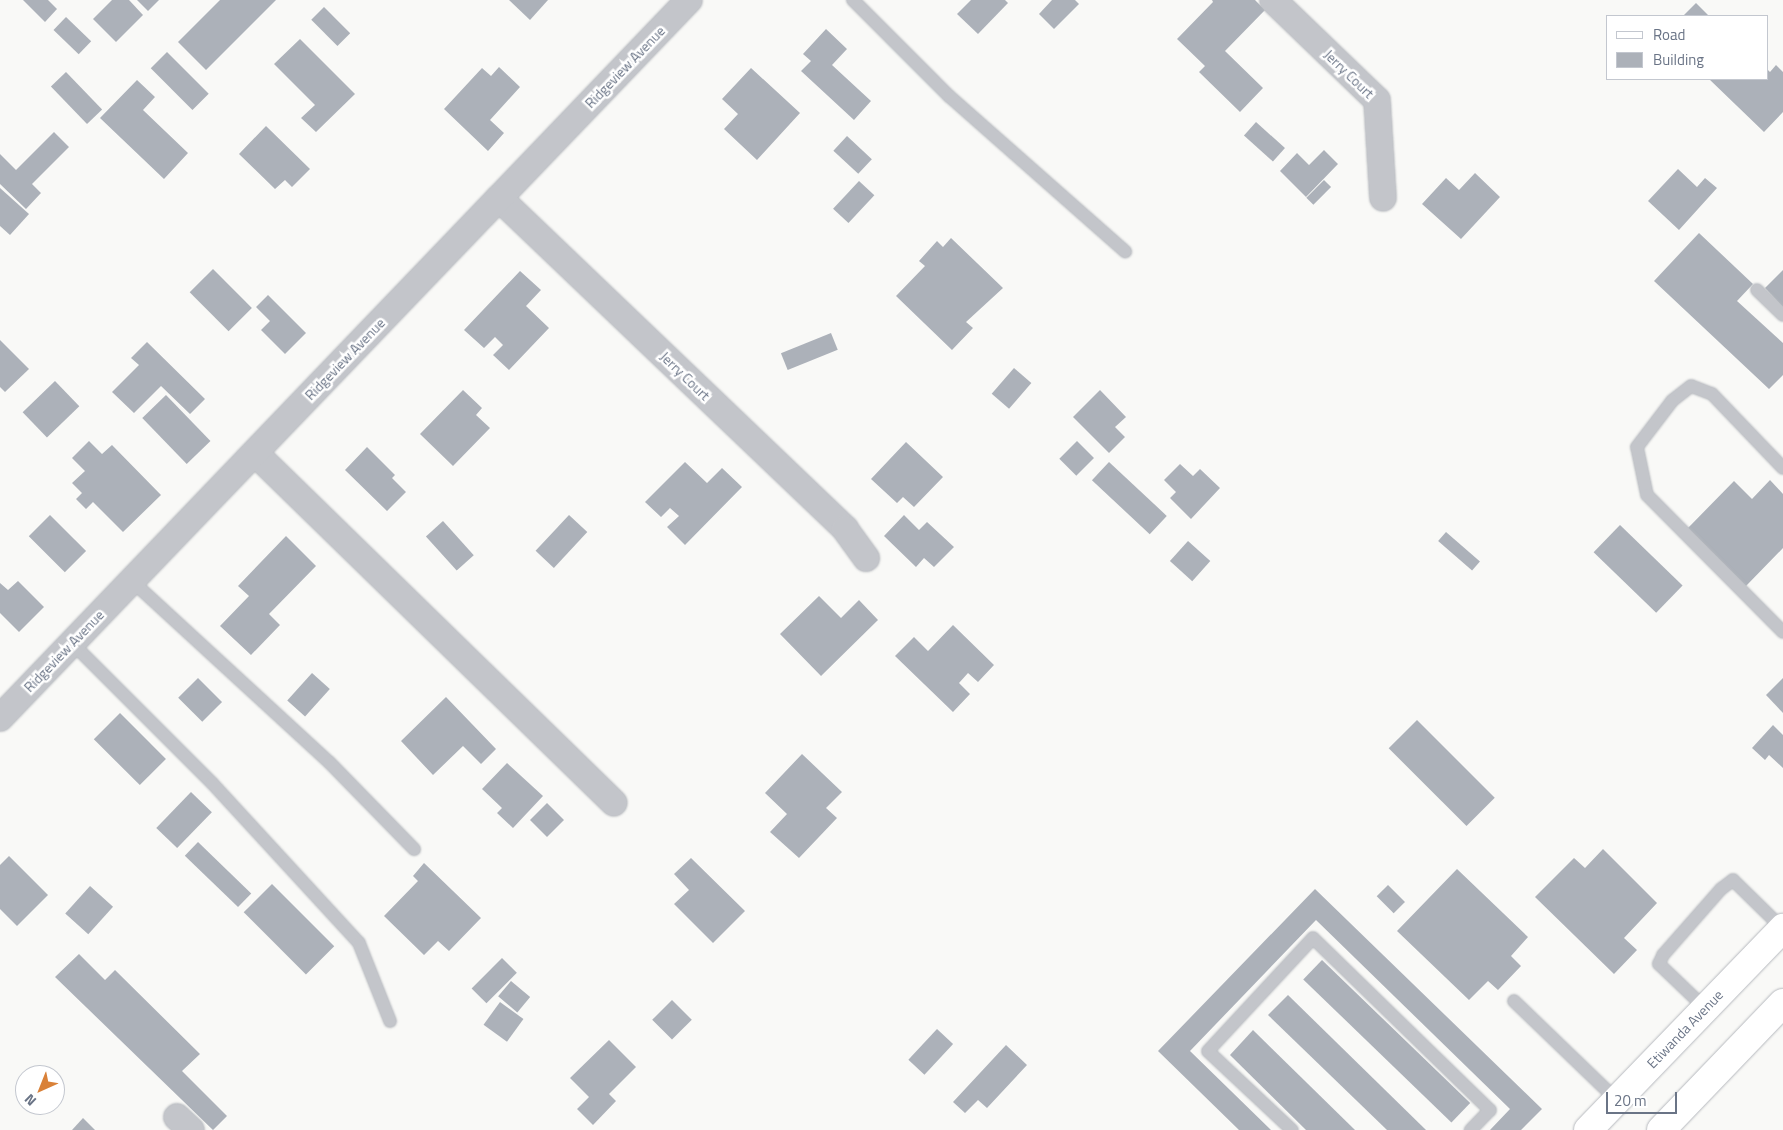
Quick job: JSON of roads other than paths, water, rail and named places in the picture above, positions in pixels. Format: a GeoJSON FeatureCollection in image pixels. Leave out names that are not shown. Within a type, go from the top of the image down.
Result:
{"type":"FeatureCollection","features":[{"type":"Feature","properties":{"kind":"main road","name":"Etiwanda Avenue"},"geometry":{"type":"LineString","coordinates":[[1588,1130],[1783,928]]}},
{"type":"Feature","properties":{"kind":"main road"},"geometry":{"type":"LineString","coordinates":[[1661,1130],[1783,1004]]}},
{"type":"Feature","properties":{"kind":"street","name":"Ridgeview Avenue"},"geometry":{"type":"LineString","coordinates":[[0,718],[689,0]]}},
{"type":"Feature","properties":{"kind":"street","name":"Jerry Court"},"geometry":{"type":"LineString","coordinates":[[1273,0],[1377,100],[1383,198]]}},
{"type":"Feature","properties":{"kind":"street","name":"Jerry Court"},"geometry":{"type":"LineString","coordinates":[[499,198],[845,529],[866,558]]}},
{"type":"Feature","properties":{"kind":"street"},"geometry":{"type":"LineString","coordinates":[[254,453],[614,803]]}},
{"type":"Feature","properties":{"kind":"lane"},"geometry":{"type":"LineString","coordinates":[[853,0],[949,96],[1125,250]]}},
{"type":"Feature","properties":{"kind":"lane"},"geometry":{"type":"LineString","coordinates":[[1758,290],[1783,315]]}},
{"type":"Feature","properties":{"kind":"lane"},"geometry":{"type":"LineString","coordinates":[[1783,468],[1712,394],[1691,386],[1672,401],[1637,447],[1647,495],[1783,632]]}},
{"type":"Feature","properties":{"kind":"lane"},"geometry":{"type":"LineString","coordinates":[[132,581],[329,762],[414,849]]}},
{"type":"Feature","properties":{"kind":"lane"},"geometry":{"type":"LineString","coordinates":[[72,643],[212,783],[358,944],[390,1021]]}},
{"type":"Feature","properties":{"kind":"lane"},"geometry":{"type":"LineString","coordinates":[[1706,1008],[1659,964],[1663,955],[1721,889],[1733,880],[1783,928]]}},
{"type":"Feature","properties":{"kind":"lane"},"geometry":{"type":"LineString","coordinates":[[1292,1130],[1208,1051],[1313,938],[1490,1110],[1471,1130]]}},
{"type":"Feature","properties":{"kind":"lane"},"geometry":{"type":"LineString","coordinates":[[1514,1001],[1617,1100]]}}]}
